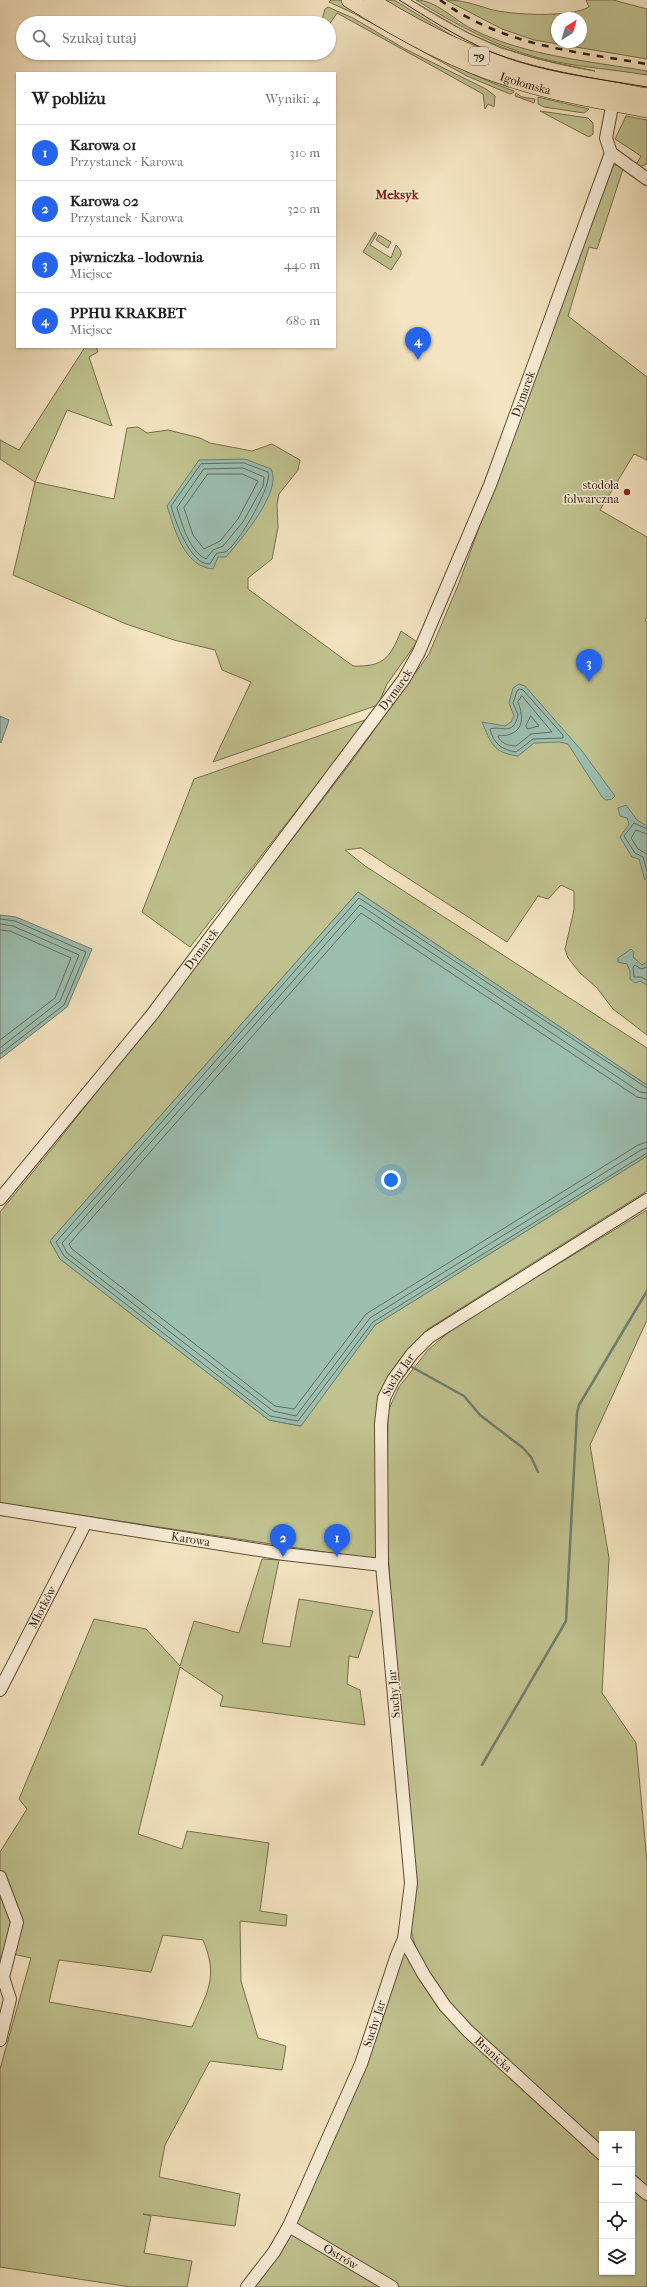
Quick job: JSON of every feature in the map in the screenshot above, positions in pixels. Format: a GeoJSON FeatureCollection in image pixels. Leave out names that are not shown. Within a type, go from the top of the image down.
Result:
{"type":"FeatureCollection","features":[{"type":"Feature","properties":{"kind":"main road","name":"Igołomska"},"geometry":{"type":"LineString","coordinates":[[349,0],[409,36],[481,69],[545,90],[614,97],[647,96]]}},
{"type":"Feature","properties":{"kind":"main road","name":"Igołomska"},"geometry":{"type":"LineString","coordinates":[[371,0],[424,31],[483,57],[614,97],[647,110]]}},
{"type":"Feature","properties":{"kind":"street"},"geometry":{"type":"LineString","coordinates":[[614,97],[606,138],[611,153],[647,179]]}},
{"type":"Feature","properties":{"kind":"street","name":"Dymarek"},"geometry":{"type":"LineString","coordinates":[[0,1199],[151,1016],[404,679],[419,652],[490,485],[611,153]]}},
{"type":"Feature","properties":{"kind":"street","name":"Suchy Jar"},"geometry":{"type":"LineString","coordinates":[[248,2287],[274,2252],[289,2226],[361,2064],[397,1955],[404,1939],[411,1882],[382,1565],[382,1410],[388,1388],[400,1369],[420,1346],[439,1330],[647,1200]]}},
{"type":"Feature","properties":{"kind":"street","name":"Karowa"},"geometry":{"type":"LineString","coordinates":[[0,1509],[85,1524],[284,1554],[382,1565]]}},
{"type":"Feature","properties":{"kind":"street","name":"Młotków"},"geometry":{"type":"LineString","coordinates":[[0,1690],[85,1524]]}},
{"type":"Feature","properties":{"kind":"street"},"geometry":{"type":"LineString","coordinates":[[0,1877],[17,1922],[2,1977],[10,2000],[0,2040]]}},
{"type":"Feature","properties":{"kind":"street","name":"Branicka"},"geometry":{"type":"LineString","coordinates":[[404,1939],[424,1975],[445,2006],[468,2031],[599,2151]]}},
{"type":"Feature","properties":{"kind":"street"},"geometry":{"type":"LineString","coordinates":[[635,2184],[647,2194]]}},
{"type":"Feature","properties":{"kind":"street","name":"Ostrów"},"geometry":{"type":"LineString","coordinates":[[289,2226],[392,2287]]}},
{"type":"Feature","properties":{"kind":"green space"},"geometry":{"type":"Polygon","coordinates":[[[331,0],[339,0],[446,62],[514,92],[510,94],[467,76],[355,14],[329,2],[331,0]]]}},
{"type":"Feature","properties":{"kind":"green space"},"geometry":{"type":"Polygon","coordinates":[[[381,0],[394,0],[471,47],[381,0]]]}},
{"type":"Feature","properties":{"kind":"green space"},"geometry":{"type":"Polygon","coordinates":[[[411,0],[459,28],[434,14],[411,0]]]}},
{"type":"Feature","properties":{"kind":"green space"},"geometry":{"type":"Polygon","coordinates":[[[416,0],[431,3],[472,29],[514,46],[535,52],[647,71],[647,75],[566,64],[523,53],[476,34],[445,18],[416,0]]]}},
{"type":"Feature","properties":{"kind":"green space"},"geometry":{"type":"Polygon","coordinates":[[[446,0],[468,3],[511,13],[551,14],[551,43],[534,40],[502,29],[446,0]]]}},
{"type":"Feature","properties":{"kind":"green space"},"geometry":{"type":"Polygon","coordinates":[[[586,0],[613,0],[647,9],[647,59],[582,48],[587,48],[587,12],[572,12],[589,7],[586,0]]]}},
{"type":"Feature","properties":{"kind":"green space"},"geometry":{"type":"Polygon","coordinates":[[[328,7],[353,18],[405,49],[486,89],[495,96],[494,107],[488,104],[485,109],[483,94],[337,13],[335,16],[323,16],[325,9],[328,7]]]}},
{"type":"Feature","properties":{"kind":"green space"},"geometry":{"type":"Polygon","coordinates":[[[459,28],[520,54],[501,48],[468,33],[459,28]]]}},
{"type":"Feature","properties":{"kind":"green space"},"geometry":{"type":"Polygon","coordinates":[[[542,60],[595,71],[568,66],[542,60]]]}},
{"type":"Feature","properties":{"kind":"green space"},"geometry":{"type":"Polygon","coordinates":[[[516,93],[522,97],[535,99],[534,103],[515,96],[516,93]]]}},
{"type":"Feature","properties":{"kind":"green space"},"geometry":{"type":"Polygon","coordinates":[[[538,97],[589,109],[584,113],[544,107],[538,104],[538,97]]]}},
{"type":"Feature","properties":{"kind":"green space"},"geometry":{"type":"Polygon","coordinates":[[[540,111],[588,118],[593,123],[593,134],[589,137],[540,111]]]}},
{"type":"Feature","properties":{"kind":"green space"},"geometry":{"type":"Polygon","coordinates":[[[626,116],[647,120],[647,164],[639,167],[633,163],[637,163],[641,156],[615,139],[626,116]]]}},
{"type":"Feature","properties":{"kind":"green space"},"geometry":{"type":"Polygon","coordinates":[[[612,165],[617,165],[623,169],[597,249],[589,247],[568,316],[647,377],[647,460],[634,454],[600,510],[647,537],[647,617],[645,621],[647,622],[647,1035],[613,1009],[597,988],[580,973],[568,958],[565,949],[574,910],[574,891],[561,885],[548,899],[538,896],[507,942],[361,848],[345,850],[365,866],[647,1048],[647,1085],[358,892],[50,1241],[60,1259],[269,1420],[300,1426],[375,1325],[647,1156],[647,1191],[428,1329],[401,1359],[382,1390],[377,1560],[0,1503],[0,1212],[55,1145],[181,984],[349,765],[429,654],[459,583],[588,227],[612,165]]]}},
{"type":"Feature","properties":{"kind":"green space"},"geometry":{"type":"Polygon","coordinates":[[[375,232],[377,234],[370,245],[391,258],[396,245],[401,251],[401,255],[391,270],[363,252],[375,232]]]}},
{"type":"Feature","properties":{"kind":"green space"},"geometry":{"type":"Polygon","coordinates":[[[379,235],[391,242],[388,248],[376,240],[379,235]]]}},
{"type":"Feature","properties":{"kind":"green space"},"geometry":{"type":"Polygon","coordinates":[[[84,348],[96,348],[98,352],[89,357],[112,426],[67,410],[35,482],[0,459],[0,440],[19,450],[84,348]]]}},
{"type":"Feature","properties":{"kind":"green space"},"geometry":{"type":"Polygon","coordinates":[[[138,427],[147,433],[168,430],[200,438],[210,443],[252,451],[272,444],[300,460],[298,470],[279,494],[277,505],[278,527],[272,559],[248,578],[248,589],[353,666],[372,665],[384,659],[393,648],[401,631],[417,642],[387,684],[378,705],[213,762],[251,682],[222,670],[215,650],[174,640],[126,624],[13,575],[35,482],[114,499],[127,428],[138,427]]]}},
{"type":"Feature","properties":{"kind":"green space"},"geometry":{"type":"Polygon","coordinates":[[[368,719],[190,947],[142,912],[194,779],[368,719]]]}},
{"type":"Feature","properties":{"kind":"green space"},"geometry":{"type":"Polygon","coordinates":[[[647,1210],[647,1320],[590,1445],[609,1558],[602,1693],[636,1743],[647,1862],[647,2186],[635,2175],[635,2131],[599,2131],[599,2142],[504,2059],[469,2026],[438,1990],[426,1970],[416,1948],[410,1925],[387,1532],[388,1411],[399,1387],[428,1350],[456,1326],[647,1210]]]}},
{"type":"Feature","properties":{"kind":"green space"},"geometry":{"type":"Polygon","coordinates":[[[262,1559],[279,1560],[262,1643],[290,1647],[299,1599],[373,1611],[358,1658],[349,1656],[347,1684],[360,1690],[365,1725],[220,1706],[223,1696],[180,1667],[138,1834],[182,1849],[187,1831],[269,1843],[260,1911],[287,1915],[286,1926],[240,1921],[241,1981],[258,2038],[286,2046],[282,2070],[210,2061],[165,2145],[159,2177],[240,2194],[235,2226],[143,2214],[151,2216],[144,2253],[192,2261],[187,2287],[131,2287],[0,2267],[0,2069],[31,1958],[4,1952],[0,1965],[0,1852],[27,1809],[19,1799],[94,1619],[146,1629],[180,1666],[194,1621],[239,1633],[262,1559]],[[163,1935],[151,1972],[59,1960],[49,2002],[192,2027],[206,1994],[211,1975],[208,1953],[203,1940],[163,1935]]]}},
{"type":"Feature","properties":{"kind":"green space"},"geometry":{"type":"Polygon","coordinates":[[[404,1951],[409,1955],[418,1975],[599,2156],[599,2275],[635,2275],[635,2190],[647,2200],[647,2287],[400,2287],[293,2223],[404,1951]]]}},
{"type":"Feature","properties":{"kind":"green space"},"geometry":{"type":"Polygon","coordinates":[[[291,2231],[384,2287],[251,2287],[291,2231]]]}},
{"type":"Feature","properties":{"kind":"water"},"geometry":{"type":"Polygon","coordinates":[[[245,459],[271,469],[273,478],[271,490],[259,514],[226,557],[218,557],[213,569],[203,566],[194,561],[187,554],[177,535],[167,506],[199,460],[245,459]]]}},
{"type":"Feature","properties":{"kind":"water"},"geometry":{"type":"Polygon","coordinates":[[[519,684],[525,686],[582,751],[615,796],[612,799],[606,800],[602,797],[568,744],[560,742],[534,743],[518,756],[510,755],[494,746],[482,722],[505,726],[511,722],[514,716],[509,703],[513,688],[519,684]]]}},
{"type":"Feature","properties":{"kind":"water"},"geometry":{"type":"Polygon","coordinates":[[[0,716],[9,720],[1,743],[0,742],[0,716]]]}},
{"type":"Feature","properties":{"kind":"water"},"geometry":{"type":"Polygon","coordinates":[[[626,805],[637,820],[647,826],[647,877],[645,880],[639,859],[632,857],[620,837],[629,824],[627,818],[620,816],[618,808],[626,805]]]}},
{"type":"Feature","properties":{"kind":"water"},"geometry":{"type":"Polygon","coordinates":[[[358,892],[647,1085],[647,1156],[375,1325],[301,1426],[269,1420],[60,1259],[50,1241],[358,892]]]}},
{"type":"Feature","properties":{"kind":"water"},"geometry":{"type":"Polygon","coordinates":[[[0,915],[16,917],[92,949],[67,1007],[0,1059],[0,915]]]}},
{"type":"Feature","properties":{"kind":"water"},"geometry":{"type":"Polygon","coordinates":[[[631,949],[634,952],[633,957],[642,965],[647,962],[647,985],[640,981],[635,983],[630,979],[630,971],[627,964],[618,962],[618,958],[631,949]]]}},
{"type":"Feature","properties":{"kind":"waterway"},"geometry":{"type":"LineString","coordinates":[[482,1765],[566,1621],[577,1413],[579,1405],[647,1291]]}},
{"type":"Feature","properties":{"kind":"waterway"},"geometry":{"type":"LineString","coordinates":[[410,1366],[464,1396],[480,1415],[523,1448],[531,1457],[538,1472]]}},
{"type":"Feature","properties":{"kind":"tram line"},"geometry":{"type":"LineString","coordinates":[[399,0],[466,40],[508,58],[567,74],[647,87]]}},
{"type":"Feature","properties":{"kind":"railway"},"geometry":{"type":"LineString","coordinates":[[440,0],[489,28],[514,37],[565,50],[647,64]]}},
{"type":"Feature","properties":{"kind":"place","name":"PPHU KRAKBET"},"geometry":{"type":"Point","coordinates":[418,360]}},
{"type":"Feature","properties":{"kind":"place","name":"stodoła folwarczna"},"geometry":{"type":"Point","coordinates":[627,492]}},
{"type":"Feature","properties":{"kind":"place","name":"piwniczka - lodownia"},"geometry":{"type":"Point","coordinates":[589,682]}},
{"type":"Feature","properties":{"kind":"place","name":"Karowa 02"},"geometry":{"type":"Point","coordinates":[283,1557]}},
{"type":"Feature","properties":{"kind":"place","name":"Karowa 01"},"geometry":{"type":"Point","coordinates":[337,1557]}},
{"type":"Feature","properties":{"kind":"district","name":"Meksyk"},"geometry":{"type":"Point","coordinates":[397,194]}}]}
